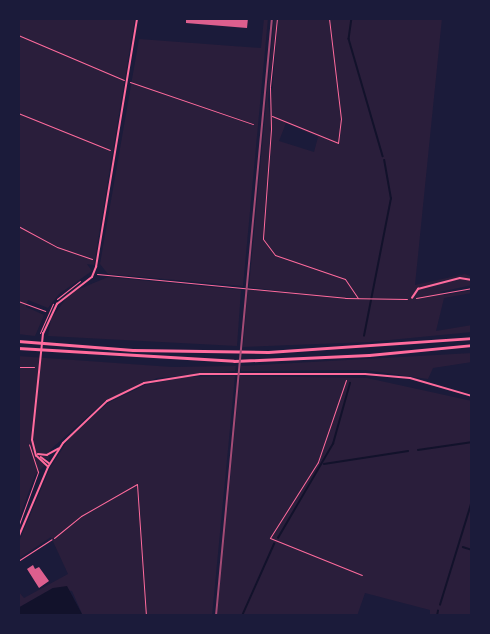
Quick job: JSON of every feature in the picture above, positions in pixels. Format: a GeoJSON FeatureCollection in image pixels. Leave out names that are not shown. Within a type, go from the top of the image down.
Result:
{"type":"FeatureCollection","features":[{"type":"Feature","properties":{"kind":"highway"},"geometry":{"type":"LineString","coordinates":[[18,340],[47,344],[244,352],[368,348],[472,338]]}},
{"type":"Feature","properties":{"kind":"highway"},"geometry":{"type":"LineString","coordinates":[[18,348],[234,361],[369,355],[472,345]]}},
{"type":"Feature","properties":{"kind":"main road"},"geometry":{"type":"LineString","coordinates":[[18,538],[48,467],[59,448],[92,412],[131,389],[171,377],[243,373],[391,375],[472,396]]}},
{"type":"Feature","properties":{"kind":"street"},"geometry":{"type":"LineString","coordinates":[[48,467],[34,450],[44,328],[64,295],[94,274],[137,18]]}},
{"type":"Feature","properties":{"kind":"street"},"geometry":{"type":"LineString","coordinates":[[412,298],[418,289],[460,278],[472,280]]}},
{"type":"Feature","properties":{"kind":"street"},"geometry":{"type":"LineString","coordinates":[[38,454],[47,455],[59,448]]}},
{"type":"Feature","properties":{"kind":"street"},"geometry":{"type":"LineString","coordinates":[[34,450],[50,463]]}},
{"type":"Feature","properties":{"kind":"lane"},"geometry":{"type":"LineString","coordinates":[[18,561],[52,539]]}},
{"type":"Feature","properties":{"kind":"path"},"geometry":{"type":"LineString","coordinates":[[278,18],[262,230],[265,245],[275,255],[345,279],[359,299]]}},
{"type":"Feature","properties":{"kind":"path"},"geometry":{"type":"LineString","coordinates":[[270,115],[338,143],[341,119],[329,18]]}},
{"type":"Feature","properties":{"kind":"path"},"geometry":{"type":"LineString","coordinates":[[18,35],[128,81],[253,124]]}},
{"type":"Feature","properties":{"kind":"path"},"geometry":{"type":"LineString","coordinates":[[18,113],[114,152]]}},
{"type":"Feature","properties":{"kind":"path"},"geometry":{"type":"LineString","coordinates":[[18,226],[57,247],[97,261]]}},
{"type":"Feature","properties":{"kind":"path"},"geometry":{"type":"LineString","coordinates":[[90,274],[377,300],[412,298],[472,288]]}},
{"type":"Feature","properties":{"kind":"path"},"geometry":{"type":"LineString","coordinates":[[18,301],[47,312],[62,293],[82,280]]}},
{"type":"Feature","properties":{"kind":"path"},"geometry":{"type":"LineString","coordinates":[[18,367],[36,367]]}},
{"type":"Feature","properties":{"kind":"path"},"geometry":{"type":"LineString","coordinates":[[346,380],[318,462],[270,538],[362,575]]}},
{"type":"Feature","properties":{"kind":"path"},"geometry":{"type":"LineString","coordinates":[[52,539],[81,516],[137,484],[146,616]]}},
{"type":"Feature","properties":{"kind":"shaded area"},"geometry":{"type":"Polygon","coordinates":[[[18,18],[135,18],[94,265],[87,264],[92,271],[59,294],[48,308],[28,300],[26,307],[44,315],[35,336],[18,334],[18,18]]]}},
{"type":"Feature","properties":{"kind":"shaded area"},"geometry":{"type":"Polygon","coordinates":[[[264,18],[268,18],[243,286],[108,274],[100,264],[139,39],[261,48],[264,18]]]}},
{"type":"Feature","properties":{"kind":"shaded area"},"geometry":{"type":"Polygon","coordinates":[[[274,18],[277,18],[268,100],[270,117],[278,18],[442,18],[415,285],[465,274],[472,277],[472,285],[440,292],[444,295],[472,290],[472,293],[444,298],[436,331],[472,325],[472,332],[369,342],[243,347],[248,289],[326,297],[249,287],[274,18]],[[286,123],[279,141],[314,152],[318,137],[286,123]]]}},
{"type":"Feature","properties":{"kind":"shaded area"},"geometry":{"type":"Polygon","coordinates":[[[108,277],[241,290],[237,346],[48,336],[51,319],[70,293],[108,277]]]}},
{"type":"Feature","properties":{"kind":"shaded area"},"geometry":{"type":"Polygon","coordinates":[[[472,353],[472,362],[433,368],[428,379],[365,370],[241,371],[241,366],[472,353]]]}},
{"type":"Feature","properties":{"kind":"shaded area"},"geometry":{"type":"Polygon","coordinates":[[[18,356],[172,367],[236,366],[235,371],[157,378],[106,400],[50,450],[49,460],[45,458],[46,464],[35,475],[18,521],[18,356]]]}},
{"type":"Feature","properties":{"kind":"shaded area"},"geometry":{"type":"Polygon","coordinates":[[[235,376],[212,616],[83,616],[72,591],[53,588],[18,608],[18,591],[24,598],[68,574],[51,537],[18,559],[18,544],[50,468],[70,437],[108,403],[145,385],[186,377],[235,376]]]}},
{"type":"Feature","properties":{"kind":"shaded area"},"geometry":{"type":"Polygon","coordinates":[[[240,376],[367,378],[472,401],[472,616],[430,616],[430,610],[365,593],[357,616],[217,616],[240,376]]]}},
{"type":"Feature","properties":{"kind":"shaded area"},"geometry":{"type":"Polygon","coordinates":[[[67,586],[83,616],[18,616],[18,608],[53,588],[67,586]]]}},
{"type":"Feature","properties":{"kind":"building"},"geometry":{"type":"Polygon","coordinates":[[[186,18],[248,18],[247,28],[186,23],[186,18]]]}},
{"type":"Feature","properties":{"kind":"building"},"geometry":{"type":"Polygon","coordinates":[[[33,565],[35,569],[39,567],[49,581],[39,588],[27,569],[33,565]]]}},
{"type":"Feature","properties":{"kind":"waterway"},"geometry":{"type":"LineString","coordinates":[[352,18],[349,39],[383,156]]}},
{"type":"Feature","properties":{"kind":"waterway"},"geometry":{"type":"LineString","coordinates":[[364,336],[391,199],[384,161]]}},
{"type":"Feature","properties":{"kind":"waterway"},"geometry":{"type":"LineString","coordinates":[[278,538],[333,444],[350,383]]}},
{"type":"Feature","properties":{"kind":"waterway"},"geometry":{"type":"LineString","coordinates":[[418,450],[472,442]]}},
{"type":"Feature","properties":{"kind":"waterway"},"geometry":{"type":"LineString","coordinates":[[324,464],[408,451]]}},
{"type":"Feature","properties":{"kind":"waterway"},"geometry":{"type":"LineString","coordinates":[[440,605],[472,501]]}},
{"type":"Feature","properties":{"kind":"waterway"},"geometry":{"type":"LineString","coordinates":[[242,616],[274,544]]}},
{"type":"Feature","properties":{"kind":"waterway"},"geometry":{"type":"LineString","coordinates":[[463,547],[472,550]]}},
{"type":"Feature","properties":{"kind":"waterway"},"geometry":{"type":"LineString","coordinates":[[437,616],[438,611]]}},
{"type":"Feature","properties":{"kind":"railway"},"geometry":{"type":"LineString","coordinates":[[216,616],[272,18]]}}]}
